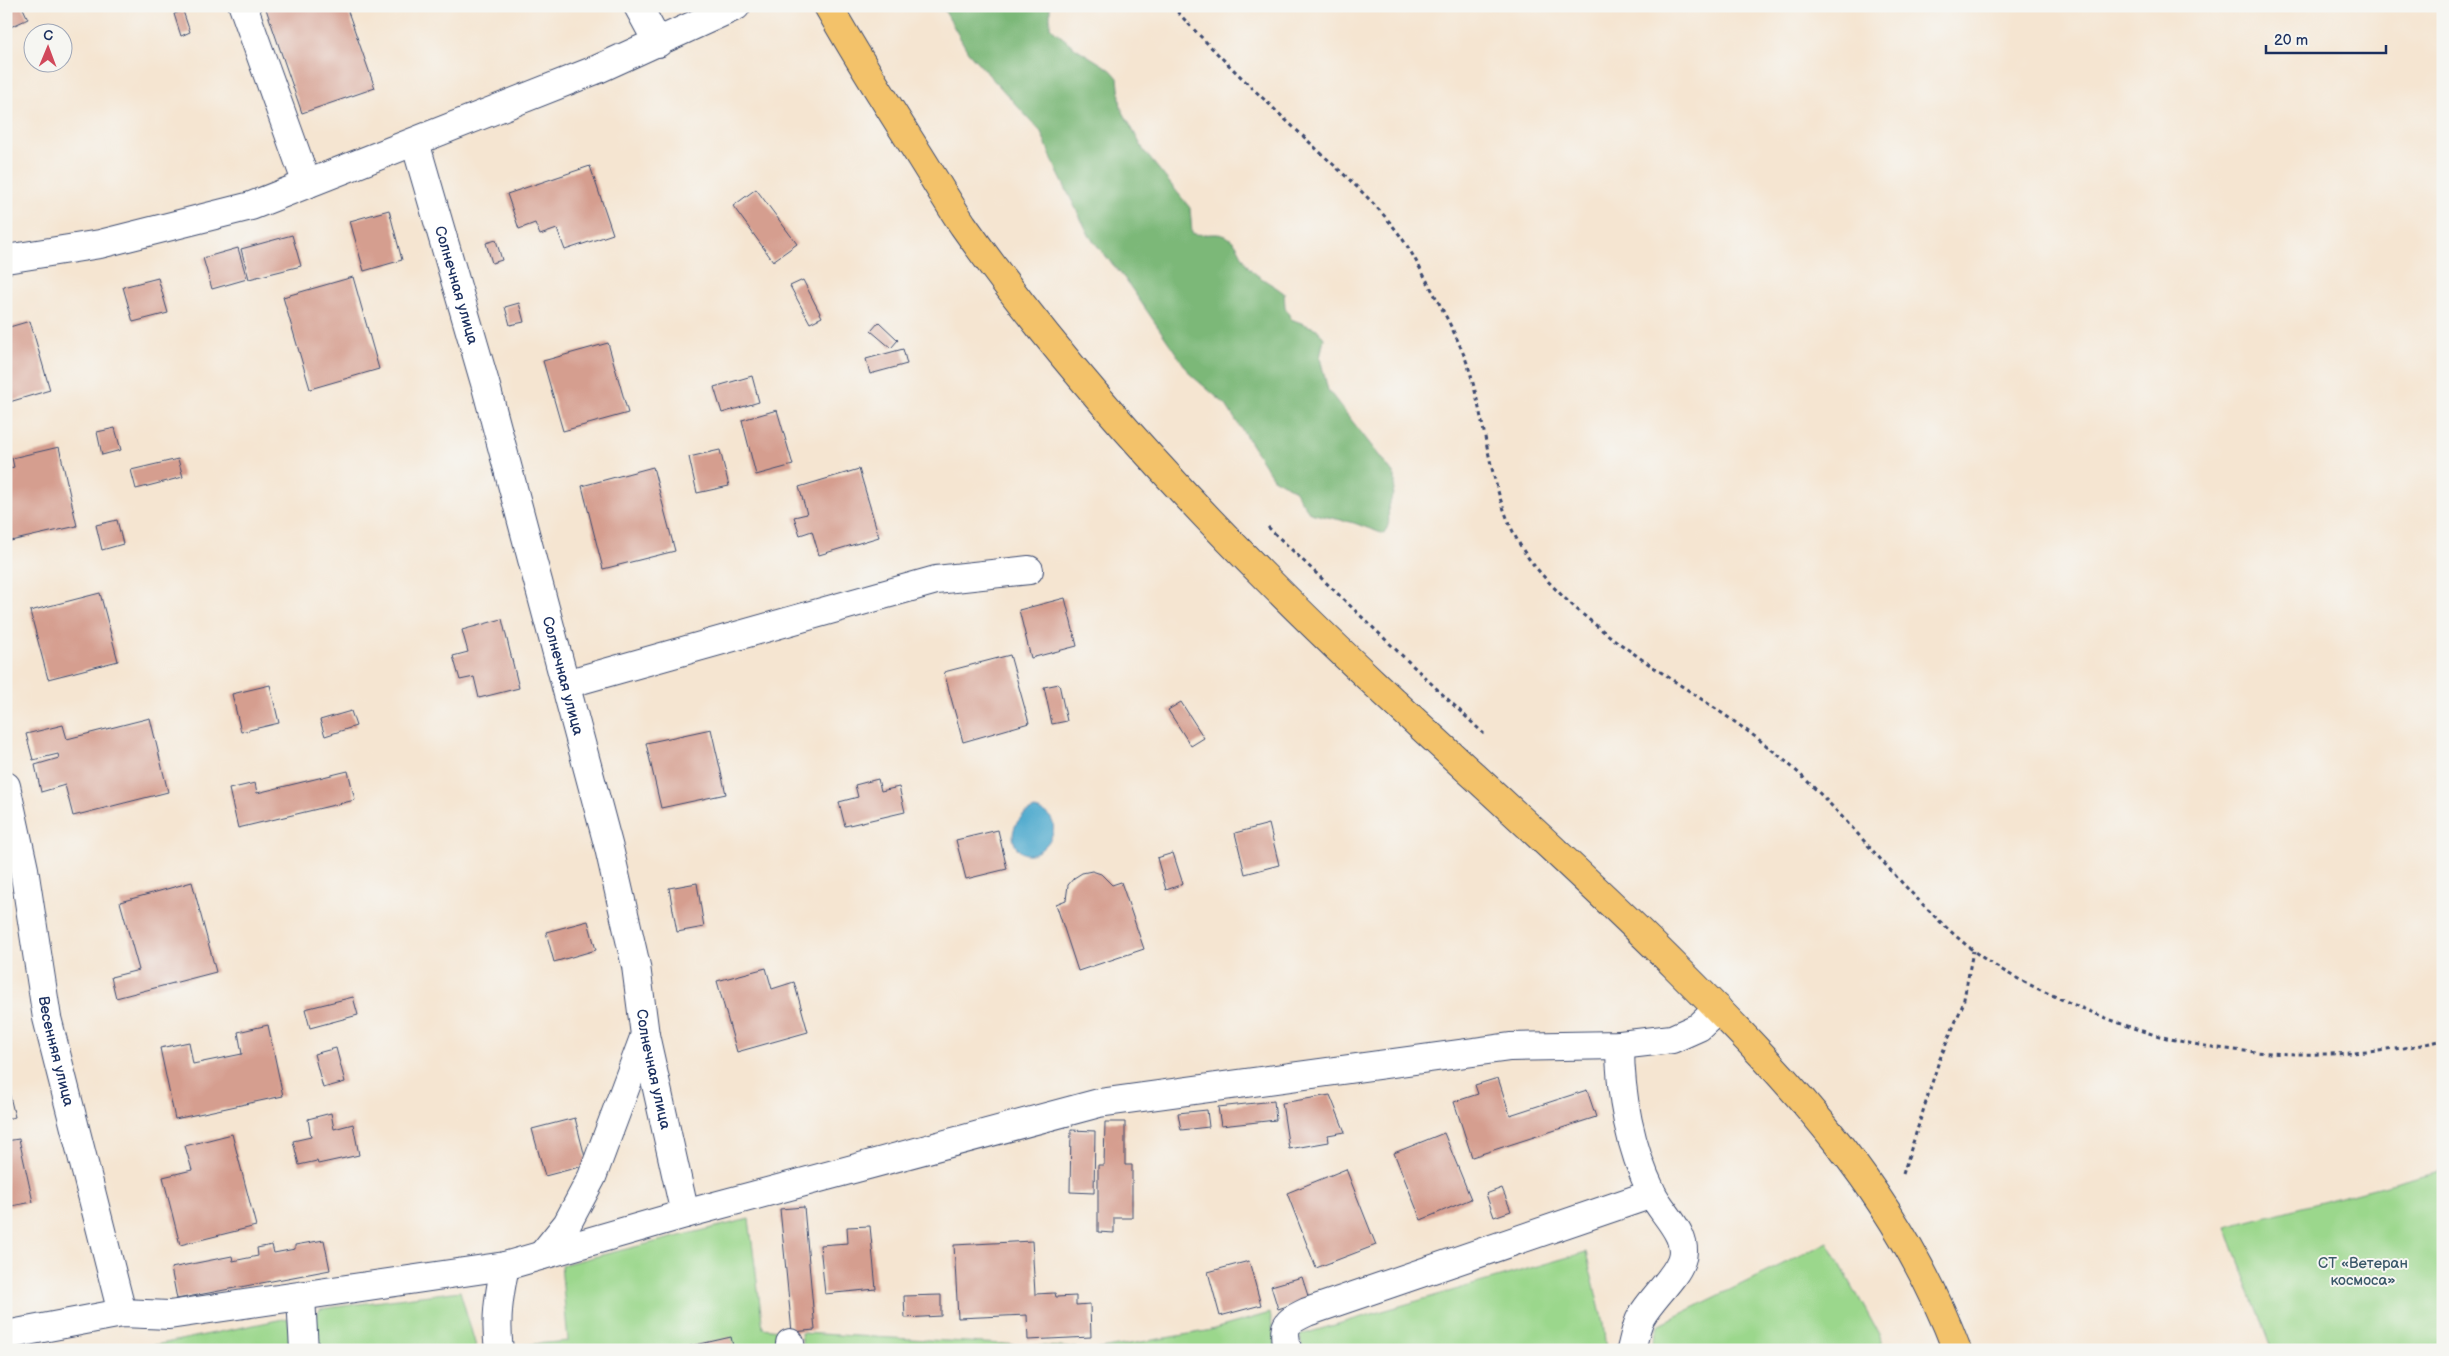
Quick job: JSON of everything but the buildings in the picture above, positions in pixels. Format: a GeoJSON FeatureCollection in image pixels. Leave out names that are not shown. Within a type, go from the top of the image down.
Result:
{"type":"FeatureCollection","features":[{"type":"Feature","properties":{"kind":"main road"},"geometry":{"type":"LineString","coordinates":[[828,6],[872,84],[963,224],[1062,356],[1154,463],[1271,584],[1431,737],[1619,910],[1783,1077],[1838,1141],[1892,1217],[1917,1261],[1957,1350]]}},
{"type":"Feature","properties":{"kind":"street"},"geometry":{"type":"LineString","coordinates":[[243,6],[308,184]]}},
{"type":"Feature","properties":{"kind":"street"},"geometry":{"type":"LineString","coordinates":[[638,6],[658,43]]}},
{"type":"Feature","properties":{"kind":"street"},"geometry":{"type":"LineString","coordinates":[[6,259],[100,244],[251,206],[415,142],[658,43],[736,6]]}},
{"type":"Feature","properties":{"kind":"street","name":"Солнечная улица"},"geometry":{"type":"LineString","coordinates":[[415,142],[488,392],[609,848],[636,966],[645,1035],[685,1214]]}},
{"type":"Feature","properties":{"kind":"street"},"geometry":{"type":"LineString","coordinates":[[566,684],[936,580],[1029,570]]}},
{"type":"Feature","properties":{"kind":"street","name":"Весенняя улица"},"geometry":{"type":"LineString","coordinates":[[6,786],[24,869],[47,1018],[122,1313]]}},
{"type":"Feature","properties":{"kind":"street"},"geometry":{"type":"LineString","coordinates":[[6,1335],[52,1338],[122,1313],[168,1315],[505,1266],[685,1214],[1099,1103],[1510,1047],[1620,1045],[1672,1039],[1699,1027],[1718,1009]]}},
{"type":"Feature","properties":{"kind":"street"},"geometry":{"type":"LineString","coordinates":[[542,1255],[568,1224],[592,1177],[645,1035]]}},
{"type":"Feature","properties":{"kind":"street"},"geometry":{"type":"LineString","coordinates":[[1620,1045],[1620,1078],[1631,1136],[1652,1194],[1676,1228],[1683,1245],[1682,1260],[1641,1318],[1632,1350]]}},
{"type":"Feature","properties":{"kind":"street"},"geometry":{"type":"LineString","coordinates":[[1287,1350],[1284,1330],[1288,1321],[1307,1312],[1652,1194]]}},
{"type":"Feature","properties":{"kind":"street"},"geometry":{"type":"LineString","coordinates":[[498,1350],[496,1330],[497,1303],[505,1266]]}},
{"type":"Feature","properties":{"kind":"street"},"geometry":{"type":"LineString","coordinates":[[301,1297],[304,1350]]}},
{"type":"Feature","properties":{"kind":"path"},"geometry":{"type":"LineString","coordinates":[[1172,6],[1225,63],[1381,212],[1413,256],[1469,369],[1492,467],[1508,516],[1530,561],[1569,603],[1612,639],[1703,699],[1778,755],[1826,801],[1935,916],[1973,951],[2030,985],[2103,1017],[2171,1039],[2231,1049],[2326,1055],[2422,1046],[2443,1040]]}},
{"type":"Feature","properties":{"kind":"path"},"geometry":{"type":"LineString","coordinates":[[1261,520],[1491,740]]}},
{"type":"Feature","properties":{"kind":"path"},"geometry":{"type":"LineString","coordinates":[[1892,1217],[1939,1061],[1963,1004],[1973,951]]}},
{"type":"Feature","properties":{"kind":"green space"},"geometry":{"type":"Polygon","coordinates":[[[942,6],[1050,6],[1050,27],[1074,47],[1111,70],[1118,78],[1121,108],[1144,151],[1190,208],[1192,233],[1222,235],[1231,239],[1248,267],[1259,277],[1284,293],[1285,307],[1291,319],[1317,329],[1324,338],[1320,358],[1328,390],[1395,476],[1389,507],[1389,523],[1384,534],[1354,523],[1310,513],[1293,489],[1273,478],[1226,405],[1191,375],[1125,279],[1090,237],[1057,171],[1041,132],[968,52],[942,6]]]}},
{"type":"Feature","properties":{"kind":"green space","name":"СТ «Ветеран космоса»"},"geometry":{"type":"Polygon","coordinates":[[[2443,1170],[2443,1350],[2273,1350],[2226,1227],[2443,1170]]]}},
{"type":"Feature","properties":{"kind":"green space"},"geometry":{"type":"Polygon","coordinates":[[[749,1219],[763,1328],[779,1330],[781,1350],[513,1350],[513,1346],[568,1341],[561,1265],[749,1219]]]}},
{"type":"Feature","properties":{"kind":"green space"},"geometry":{"type":"Polygon","coordinates":[[[1828,1242],[1880,1336],[1883,1350],[1650,1350],[1660,1324],[1828,1242]]]}},
{"type":"Feature","properties":{"kind":"green space"},"geometry":{"type":"Polygon","coordinates":[[[1586,1252],[1603,1323],[1606,1350],[1302,1350],[1300,1335],[1586,1252]]]}},
{"type":"Feature","properties":{"kind":"green space"},"geometry":{"type":"Polygon","coordinates":[[[460,1291],[477,1350],[313,1350],[312,1325],[320,1309],[460,1291]]]}},
{"type":"Feature","properties":{"kind":"green space"},"geometry":{"type":"Polygon","coordinates":[[[1270,1313],[1276,1350],[1094,1350],[1207,1331],[1270,1313]]]}},
{"type":"Feature","properties":{"kind":"green space"},"geometry":{"type":"Polygon","coordinates":[[[288,1318],[291,1350],[131,1350],[288,1318]]]}},
{"type":"Feature","properties":{"kind":"green space"},"geometry":{"type":"Polygon","coordinates":[[[801,1333],[1076,1348],[1076,1350],[803,1350],[801,1333]]]}},
{"type":"Feature","properties":{"kind":"water"},"geometry":{"type":"Polygon","coordinates":[[[1035,809],[1047,815],[1053,823],[1053,832],[1049,841],[1042,849],[1025,854],[1017,848],[1014,842],[1014,830],[1016,824],[1024,815],[1035,809]]]}}]}
